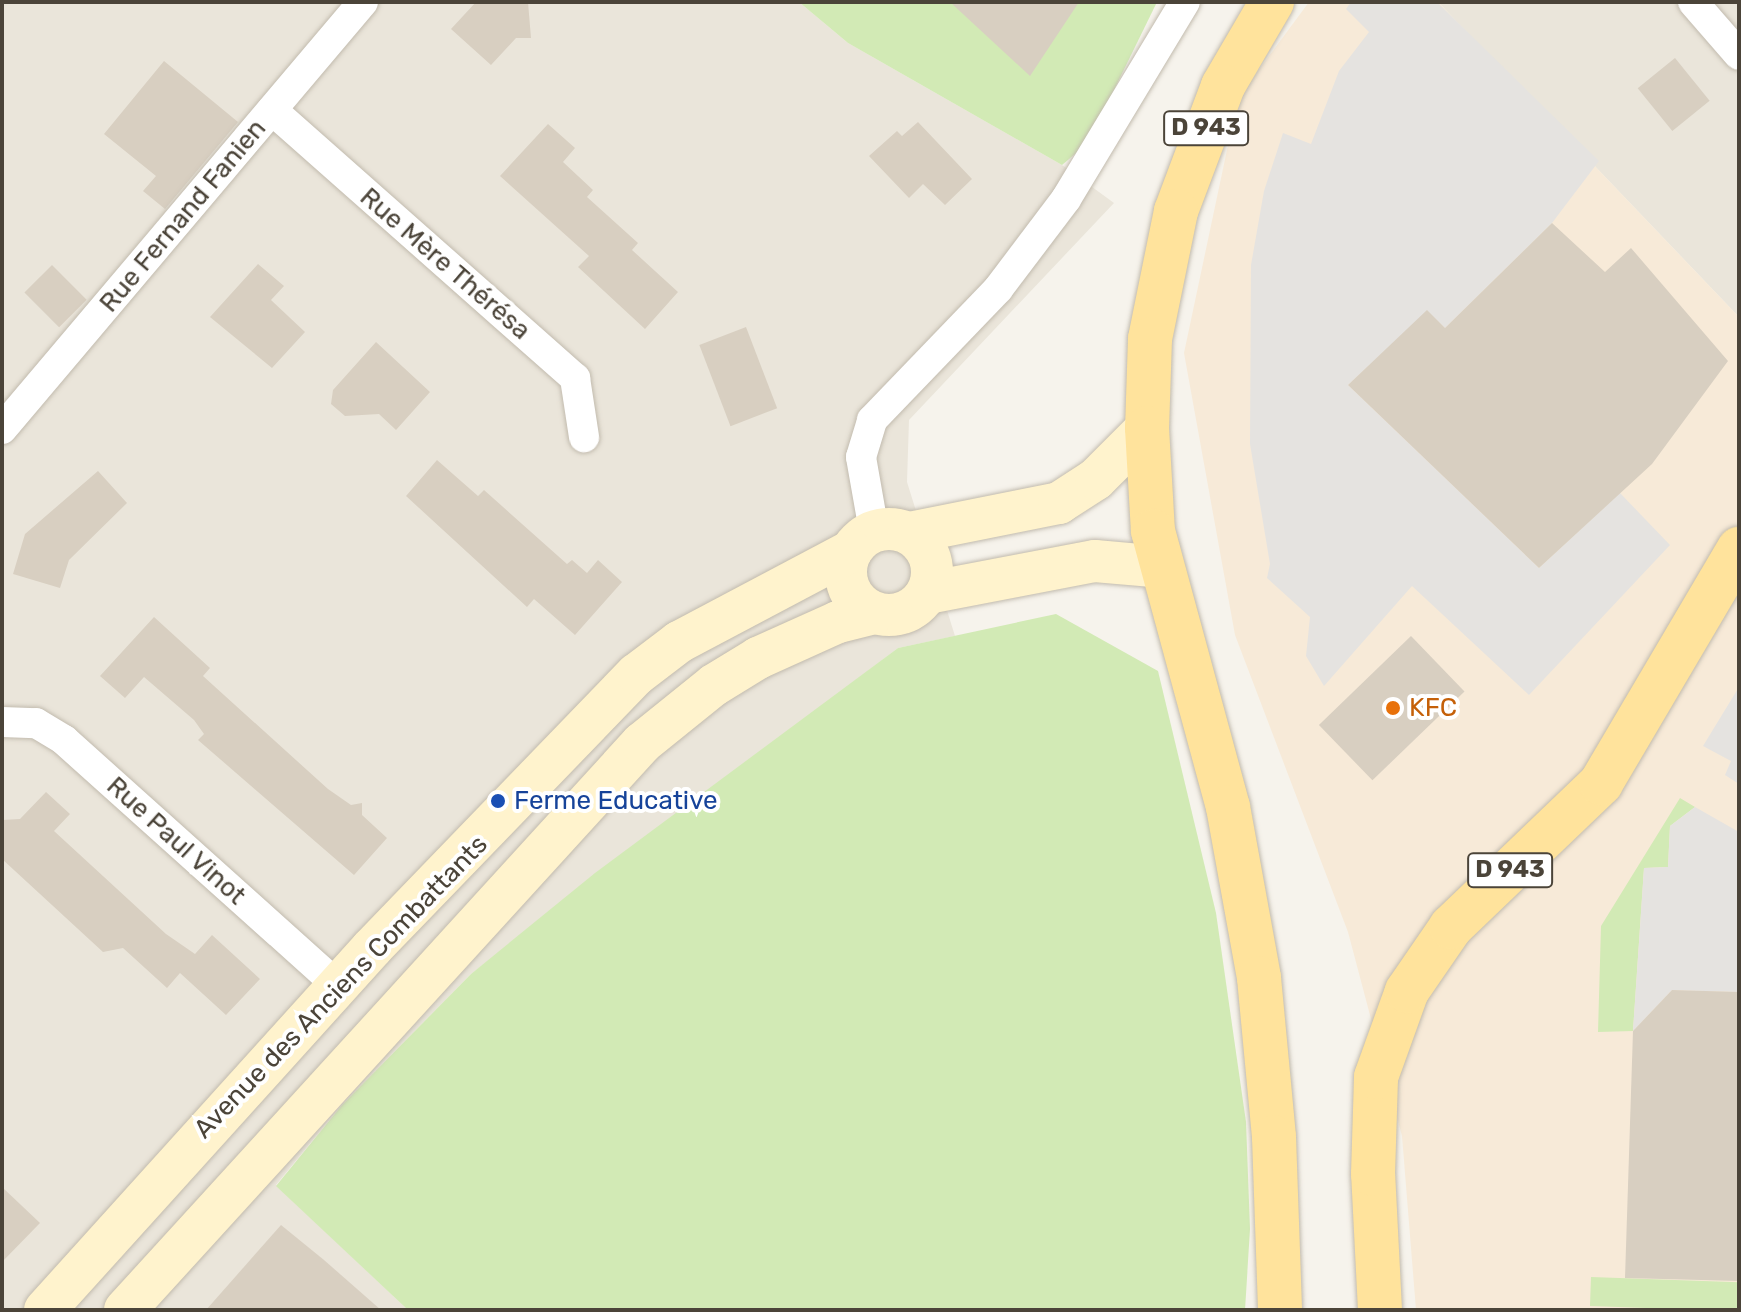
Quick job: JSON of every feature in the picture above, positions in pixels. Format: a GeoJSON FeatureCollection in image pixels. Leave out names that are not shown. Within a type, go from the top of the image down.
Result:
{"type":"FeatureCollection","features":[{"type":"Feature","properties":{"kind":"main road","name":"D 943"},"geometry":{"type":"LineString","coordinates":[[1272,2],[1223,86],[1176,211],[1150,339],[1147,428],[1149,510],[1228,807],[1259,978],[1274,1137],[1280,1310]]}},
{"type":"Feature","properties":{"kind":"main road","name":"D 943"},"geometry":{"type":"LineString","coordinates":[[1380,1310],[1375,1222],[1376,1077],[1407,991],[1451,927],[1601,783],[1739,549]]}},
{"type":"Feature","properties":{"kind":"main road"},"geometry":{"type":"LineString","coordinates":[[1375,1222],[1406,1310]]}},
{"type":"Feature","properties":{"kind":"street","name":"Rue Fernand Fanien"},"geometry":{"type":"LineString","coordinates":[[2,429],[363,2]]}},
{"type":"Feature","properties":{"kind":"street"},"geometry":{"type":"LineString","coordinates":[[878,538],[861,457],[872,420],[998,289],[1066,199],[1185,2]]}},
{"type":"Feature","properties":{"kind":"street"},"geometry":{"type":"LineString","coordinates":[[1693,2],[1739,55]]}},
{"type":"Feature","properties":{"kind":"street","name":"Rue Mère Thérésa"},"geometry":{"type":"LineString","coordinates":[[272,110],[575,378],[584,437]]}},
{"type":"Feature","properties":{"kind":"street","name":"Avenue des Anciens Combattants"},"geometry":{"type":"LineString","coordinates":[[45,1310],[338,986],[637,674],[705,628],[878,538],[1059,503],[1096,479],[1147,428]]}},
{"type":"Feature","properties":{"kind":"street"},"geometry":{"type":"LineString","coordinates":[[878,538],[931,558],[927,593]]}},
{"type":"Feature","properties":{"kind":"street"},"geometry":{"type":"LineString","coordinates":[[878,538],[846,571],[850,592],[874,613],[903,614],[927,593],[1095,561],[1162,567]]}},
{"type":"Feature","properties":{"kind":"street","name":"Avenue des Anciens Combattants"},"geometry":{"type":"LineString","coordinates":[[125,1310],[642,743],[714,685],[758,658],[838,622],[874,613]]}},
{"type":"Feature","properties":{"kind":"street","name":"Rue Paul Vinot"},"geometry":{"type":"LineString","coordinates":[[2,722],[36,723],[64,740],[338,986]]}},
{"type":"Feature","properties":{"kind":"shaded area"},"geometry":{"type":"Polygon","coordinates":[[[2,2],[799,2],[848,43],[1062,165],[1114,203],[909,420],[907,482],[955,636],[898,648],[471,974],[342,1105],[276,1185],[408,1310],[2,1310],[2,2]]]}},
{"type":"Feature","properties":{"kind":"shaded area"},"geometry":{"type":"Polygon","coordinates":[[[1309,2],[1438,2],[1739,317],[1739,1310],[1416,1310],[1402,1136],[1348,932],[1235,635],[1184,353],[1238,98],[1309,2]]]}},
{"type":"Feature","properties":{"kind":"shaded area"},"geometry":{"type":"Polygon","coordinates":[[[1351,2],[1437,2],[1599,161],[1552,223],[1445,328],[1427,311],[1348,385],[1539,568],[1620,493],[1670,545],[1529,695],[1412,586],[1324,686],[1306,656],[1310,617],[1267,578],[1270,564],[1250,444],[1251,265],[1264,191],[1283,133],[1311,144],[1339,71],[1369,32],[1346,9],[1351,2]]]}},
{"type":"Feature","properties":{"kind":"shaded area"},"geometry":{"type":"Polygon","coordinates":[[[1438,2],[1739,2],[1739,317],[1438,2]]]}},
{"type":"Feature","properties":{"kind":"shaded area"},"geometry":{"type":"Polygon","coordinates":[[[1739,687],[1739,784],[1725,775],[1731,761],[1703,746],[1739,687]]]}},
{"type":"Feature","properties":{"kind":"shaded area"},"geometry":{"type":"Polygon","coordinates":[[[1695,807],[1739,832],[1739,992],[1672,990],[1633,1031],[1644,868],[1668,867],[1670,826],[1695,807]]]}},
{"type":"Feature","properties":{"kind":"green space"},"geometry":{"type":"Polygon","coordinates":[[[799,2],[1157,2],[1088,143],[1062,165],[848,43],[799,2]]]}},
{"type":"Feature","properties":{"kind":"green space"},"geometry":{"type":"Polygon","coordinates":[[[1056,614],[1158,671],[1216,913],[1246,1122],[1250,1229],[1245,1310],[408,1310],[276,1186],[342,1105],[471,974],[595,873],[898,648],[1056,614]]]}},
{"type":"Feature","properties":{"kind":"green space"},"geometry":{"type":"Polygon","coordinates":[[[1680,798],[1695,807],[1670,826],[1668,867],[1644,868],[1633,1031],[1598,1032],[1601,926],[1680,798]]]}},
{"type":"Feature","properties":{"kind":"green space"},"geometry":{"type":"Polygon","coordinates":[[[1591,1277],[1739,1282],[1738,1310],[1590,1306],[1591,1277]]]}},
{"type":"Feature","properties":{"kind":"building"},"geometry":{"type":"Polygon","coordinates":[[[476,2],[528,2],[531,38],[516,38],[491,65],[451,29],[476,2]]]}},
{"type":"Feature","properties":{"kind":"building"},"geometry":{"type":"Polygon","coordinates":[[[950,2],[1079,2],[1030,76],[950,2]]]}},
{"type":"Feature","properties":{"kind":"building"},"geometry":{"type":"Polygon","coordinates":[[[1675,58],[1710,101],[1672,131],[1638,88],[1675,58]]]}},
{"type":"Feature","properties":{"kind":"building"},"geometry":{"type":"Polygon","coordinates":[[[164,61],[238,122],[165,209],[143,191],[156,176],[104,134],[164,61]]]}},
{"type":"Feature","properties":{"kind":"building"},"geometry":{"type":"Polygon","coordinates":[[[918,122],[972,179],[945,205],[923,184],[909,198],[869,156],[897,131],[902,136],[918,122]]]}},
{"type":"Feature","properties":{"kind":"building"},"geometry":{"type":"Polygon","coordinates":[[[548,124],[575,148],[563,162],[593,190],[587,197],[638,243],[632,250],[678,292],[645,329],[578,267],[589,256],[500,176],[548,124]]]}},
{"type":"Feature","properties":{"kind":"building"},"geometry":{"type":"Polygon","coordinates":[[[1552,223],[1605,272],[1631,248],[1728,361],[1652,464],[1539,568],[1348,385],[1427,310],[1445,328],[1552,223]]]}},
{"type":"Feature","properties":{"kind":"building"},"geometry":{"type":"Polygon","coordinates":[[[258,264],[284,286],[271,300],[305,332],[272,368],[210,317],[258,264]]]}},
{"type":"Feature","properties":{"kind":"building"},"geometry":{"type":"Polygon","coordinates":[[[52,265],[87,300],[59,327],[24,293],[52,265]]]}},
{"type":"Feature","properties":{"kind":"building"},"geometry":{"type":"Polygon","coordinates":[[[746,327],[777,408],[730,426],[699,345],[746,327]]]}},
{"type":"Feature","properties":{"kind":"building"},"geometry":{"type":"Polygon","coordinates":[[[376,342],[430,392],[396,430],[379,414],[345,416],[331,404],[333,390],[376,342]]]}},
{"type":"Feature","properties":{"kind":"building"},"geometry":{"type":"Polygon","coordinates":[[[437,460],[478,496],[484,490],[567,564],[572,560],[587,573],[598,560],[622,582],[575,635],[534,599],[527,607],[406,496],[437,460]]]}},
{"type":"Feature","properties":{"kind":"building"},"geometry":{"type":"Polygon","coordinates":[[[98,471],[127,503],[69,560],[60,588],[13,574],[25,534],[98,471]]]}},
{"type":"Feature","properties":{"kind":"building"},"geometry":{"type":"Polygon","coordinates":[[[154,617],[210,668],[203,676],[328,789],[351,805],[362,803],[362,815],[387,838],[354,875],[198,740],[204,734],[194,720],[144,677],[125,698],[100,676],[154,617]]]}},
{"type":"Feature","properties":{"kind":"building","name":"KFC"},"geometry":{"type":"Polygon","coordinates":[[[1411,636],[1464,691],[1372,780],[1319,725],[1411,636]]]}},
{"type":"Feature","properties":{"kind":"building"},"geometry":{"type":"Polygon","coordinates":[[[46,792],[70,814],[54,831],[166,934],[195,954],[212,935],[260,979],[226,1015],[180,973],[167,988],[123,948],[103,952],[2,859],[2,820],[20,819],[46,792]]]}},
{"type":"Feature","properties":{"kind":"building"},"geometry":{"type":"Polygon","coordinates":[[[1672,990],[1739,992],[1739,1281],[1625,1278],[1633,1031],[1672,990]]]}},
{"type":"Feature","properties":{"kind":"building"},"geometry":{"type":"Polygon","coordinates":[[[2,1187],[40,1223],[2,1262],[2,1187]]]}},
{"type":"Feature","properties":{"kind":"building"},"geometry":{"type":"Polygon","coordinates":[[[281,1225],[324,1260],[381,1310],[206,1310],[281,1225]]]}},
{"type":"Feature","properties":{"kind":"place","name":"KFC"},"geometry":{"type":"Point","coordinates":[1393,708]}},
{"type":"Feature","properties":{"kind":"place","name":"Ferme Educative"},"geometry":{"type":"Point","coordinates":[498,801]}}]}
